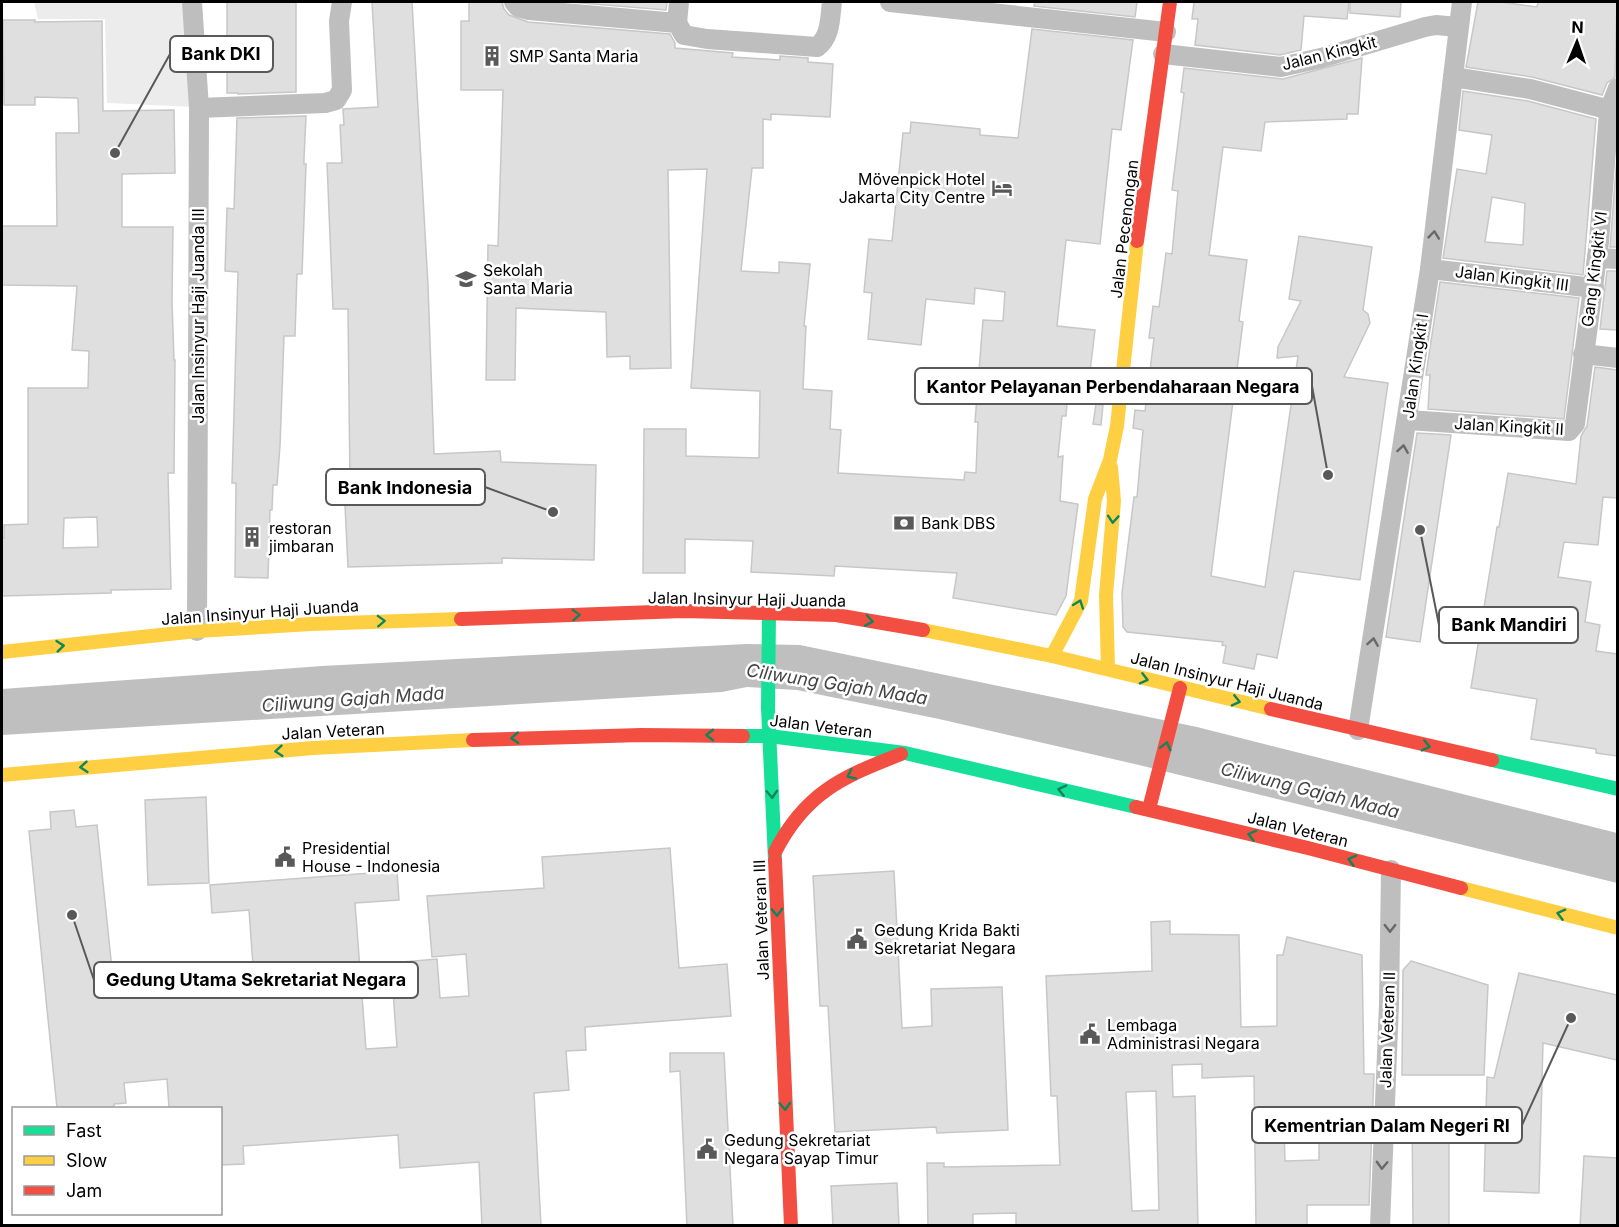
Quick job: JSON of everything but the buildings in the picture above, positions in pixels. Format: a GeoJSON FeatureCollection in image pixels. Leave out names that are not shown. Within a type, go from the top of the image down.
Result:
{"type":"FeatureCollection","features":[{"type":"Feature","properties":{"kind":"main road","name":"Jalan Pecenongan"},"geometry":{"type":"LineString","coordinates":[[1052,656],[1081,601],[1095,499],[1110,460],[1117,426],[1138,233],[1170,2]]}},
{"type":"Feature","properties":{"kind":"main road","name":"Jalan Pecenongan"},"geometry":{"type":"LineString","coordinates":[[1108,669],[1106,595],[1114,501],[1110,460]]}},
{"type":"Feature","properties":{"kind":"main road","name":"Jalan Insinyur Haji Juanda"},"geometry":{"type":"LineString","coordinates":[[2,652],[197,631],[311,624],[683,611],[836,615],[1052,656],[1358,730],[1617,789]]}},
{"type":"Feature","properties":{"kind":"main road","name":"Jalan Veteran III"},"geometry":{"type":"LineString","coordinates":[[770,613],[769,736],[791,1226]]}},
{"type":"Feature","properties":{"kind":"main road"},"geometry":{"type":"LineString","coordinates":[[1149,809],[1180,688]]}},
{"type":"Feature","properties":{"kind":"main road","name":"Jalan Veteran"},"geometry":{"type":"LineString","coordinates":[[2,775],[313,748],[576,736],[769,736],[905,753],[1149,809],[1617,928]]}},
{"type":"Feature","properties":{"kind":"main road"},"geometry":{"type":"LineString","coordinates":[[774,853],[790,823],[820,792],[849,775],[905,753]]}},
{"type":"Feature","properties":{"kind":"street","name":"Jalan Insinyur Haji Juanda III"},"geometry":{"type":"LineString","coordinates":[[192,2],[199,108],[197,631]]}},
{"type":"Feature","properties":{"kind":"street"},"geometry":{"type":"LineString","coordinates":[[199,108],[325,103],[336,100],[342,90],[339,21],[342,2]]}},
{"type":"Feature","properties":{"kind":"street"},"geometry":{"type":"LineString","coordinates":[[514,2],[518,7],[529,10],[677,23]]}},
{"type":"Feature","properties":{"kind":"street"},"geometry":{"type":"LineString","coordinates":[[679,2],[677,23],[684,35],[707,39],[817,47],[824,43],[832,2]]}},
{"type":"Feature","properties":{"kind":"street"},"geometry":{"type":"LineString","coordinates":[[890,2],[1166,32]]}},
{"type":"Feature","properties":{"kind":"street","name":"Jalan Kingkit I"},"geometry":{"type":"LineString","coordinates":[[1358,730],[1430,269],[1462,2]]}},
{"type":"Feature","properties":{"kind":"street","name":"Jalan Kingkit"},"geometry":{"type":"LineString","coordinates":[[1163,54],[1281,67],[1321,58],[1425,27],[1458,27]]}},
{"type":"Feature","properties":{"kind":"street"},"geometry":{"type":"LineString","coordinates":[[1454,77],[1530,89],[1613,111]]}},
{"type":"Feature","properties":{"kind":"street","name":"Gang Kingkit VI"},"geometry":{"type":"LineString","coordinates":[[1583,354],[1597,258],[1609,211],[1613,111],[1617,87]]}},
{"type":"Feature","properties":{"kind":"street"},"geometry":{"type":"LineString","coordinates":[[1597,258],[1617,259]]}},
{"type":"Feature","properties":{"kind":"street","name":"Jalan Kingkit III"},"geometry":{"type":"LineString","coordinates":[[1430,269],[1594,288]]}},
{"type":"Feature","properties":{"kind":"street"},"geometry":{"type":"LineString","coordinates":[[1583,354],[1617,358]]}},
{"type":"Feature","properties":{"kind":"street","name":"Jalan Kingkit II"},"geometry":{"type":"LineString","coordinates":[[1408,420],[1569,431],[1575,424],[1583,354]]}},
{"type":"Feature","properties":{"kind":"street","name":"Jalan Veteran II"},"geometry":{"type":"LineString","coordinates":[[1380,1226],[1389,1004],[1391,870]]}},
{"type":"Feature","properties":{"kind":"shaded area"},"geometry":{"type":"Polygon","coordinates":[[[34,2],[193,2],[196,107],[107,103],[105,19],[38,19],[34,2]]]}},
{"type":"Feature","properties":{"kind":"water","name":"Ciliwung Gajah Mada"},"geometry":{"type":"Polygon","coordinates":[[[746,644],[800,645],[1197,727],[1617,833],[1617,883],[1139,765],[939,719],[797,690],[747,687],[722,692],[2,735],[2,689],[322,666],[746,644]]]}},
{"type":"Feature","properties":{"kind":"traffic: fast"},"geometry":{"type":"LineString","coordinates":[[769,613],[768,708],[775,860]]}},
{"type":"Feature","properties":{"kind":"traffic: fast"},"geometry":{"type":"LineString","coordinates":[[743,736],[769,736],[905,753],[1136,807]]}},
{"type":"Feature","properties":{"kind":"traffic: fast"},"geometry":{"type":"LineString","coordinates":[[1492,760],[1618,789]]}},
{"type":"Feature","properties":{"kind":"traffic: slow"},"geometry":{"type":"LineString","coordinates":[[1052,656],[1081,601],[1095,499],[1110,460],[1117,426],[1137,241]]}},
{"type":"Feature","properties":{"kind":"traffic: slow"},"geometry":{"type":"LineString","coordinates":[[1108,669],[1106,595],[1114,501],[1111,467]]}},
{"type":"Feature","properties":{"kind":"traffic: slow"},"geometry":{"type":"LineString","coordinates":[[2,652],[197,631],[311,624],[461,619]]}},
{"type":"Feature","properties":{"kind":"traffic: slow"},"geometry":{"type":"LineString","coordinates":[[923,630],[1052,656],[1271,709]]}},
{"type":"Feature","properties":{"kind":"traffic: slow"},"geometry":{"type":"LineString","coordinates":[[2,775],[313,748],[473,740]]}},
{"type":"Feature","properties":{"kind":"traffic: slow"},"geometry":{"type":"LineString","coordinates":[[1461,888],[1618,928]]}},
{"type":"Feature","properties":{"kind":"traffic: jam"},"geometry":{"type":"LineString","coordinates":[[1137,241],[1170,2]]}},
{"type":"Feature","properties":{"kind":"traffic: jam"},"geometry":{"type":"LineString","coordinates":[[461,619],[683,611],[836,615],[923,630]]}},
{"type":"Feature","properties":{"kind":"traffic: jam"},"geometry":{"type":"LineString","coordinates":[[1149,809],[1180,688]]}},
{"type":"Feature","properties":{"kind":"traffic: jam"},"geometry":{"type":"LineString","coordinates":[[1271,709],[1492,760]]}},
{"type":"Feature","properties":{"kind":"traffic: jam"},"geometry":{"type":"LineString","coordinates":[[473,740],[641,735],[743,736]]}},
{"type":"Feature","properties":{"kind":"traffic: jam"},"geometry":{"type":"LineString","coordinates":[[775,852],[799,815],[812,801],[843,780],[901,754]]}},
{"type":"Feature","properties":{"kind":"traffic: jam"},"geometry":{"type":"LineString","coordinates":[[1136,807],[1308,848],[1461,888]]}},
{"type":"Feature","properties":{"kind":"traffic: jam"},"geometry":{"type":"LineString","coordinates":[[775,860],[791,1226]]}},
{"type":"Feature","properties":{"kind":"place","name":"SMP Santa Maria"},"geometry":{"type":"Point","coordinates":[492,56]}},
{"type":"Feature","properties":{"kind":"place","name":"Bank DKI"},"geometry":{"type":"Point","coordinates":[115,153]}},
{"type":"Feature","properties":{"kind":"place","name":"Mövenpick Hotel Jakarta City Centre"},"geometry":{"type":"Point","coordinates":[1002,188]}},
{"type":"Feature","properties":{"kind":"place","name":"Sekolah Santa Maria"},"geometry":{"type":"Point","coordinates":[466,279]}},
{"type":"Feature","properties":{"kind":"place","name":"Kantor Pelayanan Perbendaharaan Negara"},"geometry":{"type":"Point","coordinates":[1328,475]}},
{"type":"Feature","properties":{"kind":"place","name":"Bank Indonesia"},"geometry":{"type":"Point","coordinates":[553,512]}},
{"type":"Feature","properties":{"kind":"place","name":"Bank DBS"},"geometry":{"type":"Point","coordinates":[904,523]}},
{"type":"Feature","properties":{"kind":"place","name":"Bank Mandiri"},"geometry":{"type":"Point","coordinates":[1420,530]}},
{"type":"Feature","properties":{"kind":"place","name":"restoran jimbaran"},"geometry":{"type":"Point","coordinates":[252,537]}},
{"type":"Feature","properties":{"kind":"place","name":"Presidential House - Indonesia"},"geometry":{"type":"Point","coordinates":[285,857]}},
{"type":"Feature","properties":{"kind":"place","name":"Gedung Utama Sekretariat Negara"},"geometry":{"type":"Point","coordinates":[72,915]}},
{"type":"Feature","properties":{"kind":"place","name":"Gedung Krida Bakti Sekretariat Negara"},"geometry":{"type":"Point","coordinates":[857,939]}},
{"type":"Feature","properties":{"kind":"place","name":"Kementrian Dalam Negeri RI"},"geometry":{"type":"Point","coordinates":[1571,1018]}},
{"type":"Feature","properties":{"kind":"place","name":"Lembaga Administrasi Negara"},"geometry":{"type":"Point","coordinates":[1090,1034]}},
{"type":"Feature","properties":{"kind":"place","name":"Gedung Sekretariat Negara Sayap Timur"},"geometry":{"type":"Point","coordinates":[707,1149]}}]}
